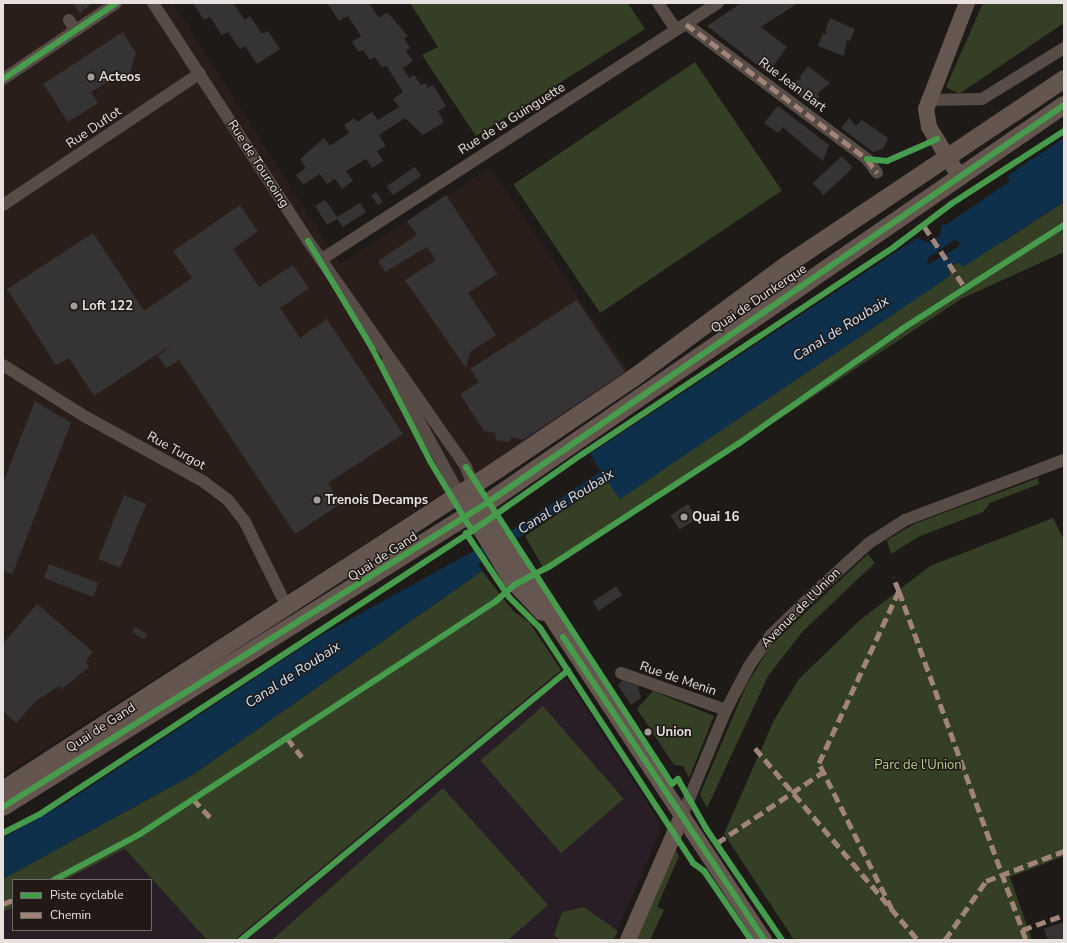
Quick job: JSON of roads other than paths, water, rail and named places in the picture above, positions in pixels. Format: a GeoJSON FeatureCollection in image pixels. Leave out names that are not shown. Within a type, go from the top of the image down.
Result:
{"type":"FeatureCollection","features":[{"type":"Feature","properties":{"kind":"main road","name":"Quai de Dunkerque"},"geometry":{"type":"LineString","coordinates":[[466,490],[632,379],[785,266],[1064,79]]}},
{"type":"Feature","properties":{"kind":"main road","name":"Quai de Dunkerque"},"geometry":{"type":"LineString","coordinates":[[478,518],[959,176],[1064,105]]}},
{"type":"Feature","properties":{"kind":"main road","name":"Quai de Gand"},"geometry":{"type":"LineString","coordinates":[[3,790],[466,490]]}},
{"type":"Feature","properties":{"kind":"main road","name":"Quai de Gand"},"geometry":{"type":"LineString","coordinates":[[3,807],[478,518]]}},
{"type":"Feature","properties":{"kind":"street"},"geometry":{"type":"LineString","coordinates":[[3,79],[72,25],[116,3]]}},
{"type":"Feature","properties":{"kind":"street","name":"Rue de Tourcoing"},"geometry":{"type":"LineString","coordinates":[[154,3],[322,259],[466,467],[466,490]]}},
{"type":"Feature","properties":{"kind":"street","name":"Rue Jean Bart"},"geometry":{"type":"LineString","coordinates":[[658,3],[681,27],[820,124],[867,159],[877,173]]}},
{"type":"Feature","properties":{"kind":"street","name":"Rue de la Guinguette"},"geometry":{"type":"LineString","coordinates":[[322,259],[718,3]]}},
{"type":"Feature","properties":{"kind":"street"},"geometry":{"type":"LineString","coordinates":[[959,176],[928,122],[927,100],[967,3]]}},
{"type":"Feature","properties":{"kind":"street"},"geometry":{"type":"LineString","coordinates":[[927,100],[982,99],[1064,48]]}},
{"type":"Feature","properties":{"kind":"street","name":"Rue Duflot"},"geometry":{"type":"LineString","coordinates":[[3,205],[200,74]]}},
{"type":"Feature","properties":{"kind":"street","name":"Rue de Tourcoing"},"geometry":{"type":"LineString","coordinates":[[366,322],[466,490],[478,518],[516,576],[563,637],[764,940]]}},
{"type":"Feature","properties":{"kind":"street","name":"Rue Turgot"},"geometry":{"type":"LineString","coordinates":[[3,365],[86,417],[204,482],[228,500],[245,522],[287,607]]}},
{"type":"Feature","properties":{"kind":"street","name":"Avenue de l'Union"},"geometry":{"type":"LineString","coordinates":[[628,940],[726,710],[749,666],[771,635],[869,543],[914,516],[1062,464]]}},
{"type":"Feature","properties":{"kind":"street","name":"Rue de Menin"},"geometry":{"type":"LineString","coordinates":[[621,673],[726,710]]}},
{"type":"Feature","properties":{"kind":"water","name":"Canal de Roubaix"},"geometry":{"type":"Polygon","coordinates":[[[1064,138],[1064,202],[963,267],[958,262],[951,266],[948,269],[950,276],[620,499],[607,481],[478,564],[482,571],[194,774],[3,879],[3,838],[67,802],[316,638],[519,526],[601,471],[590,454],[917,238],[930,243],[940,236],[942,224],[946,225],[1010,181],[1007,176],[1064,138]],[[954,240],[928,258],[927,265],[958,247],[960,242],[954,240]]]}},
{"type":"Feature","properties":{"kind":"place","name":"Acteos"},"geometry":{"type":"Point","coordinates":[91,77]}},
{"type":"Feature","properties":{"kind":"place","name":"Loft 122"},"geometry":{"type":"Point","coordinates":[74,306]}},
{"type":"Feature","properties":{"kind":"place","name":"Trenois Decamps"},"geometry":{"type":"Point","coordinates":[317,500]}},
{"type":"Feature","properties":{"kind":"place","name":"Quai 16"},"geometry":{"type":"Point","coordinates":[684,517]}},
{"type":"Feature","properties":{"kind":"place","name":"Union"},"geometry":{"type":"Point","coordinates":[648,732]}},
{"type":"Feature","properties":{"kind":"park label","name":"Parc de l'Union"},"geometry":{"type":"Point","coordinates":[918,765]}}]}
